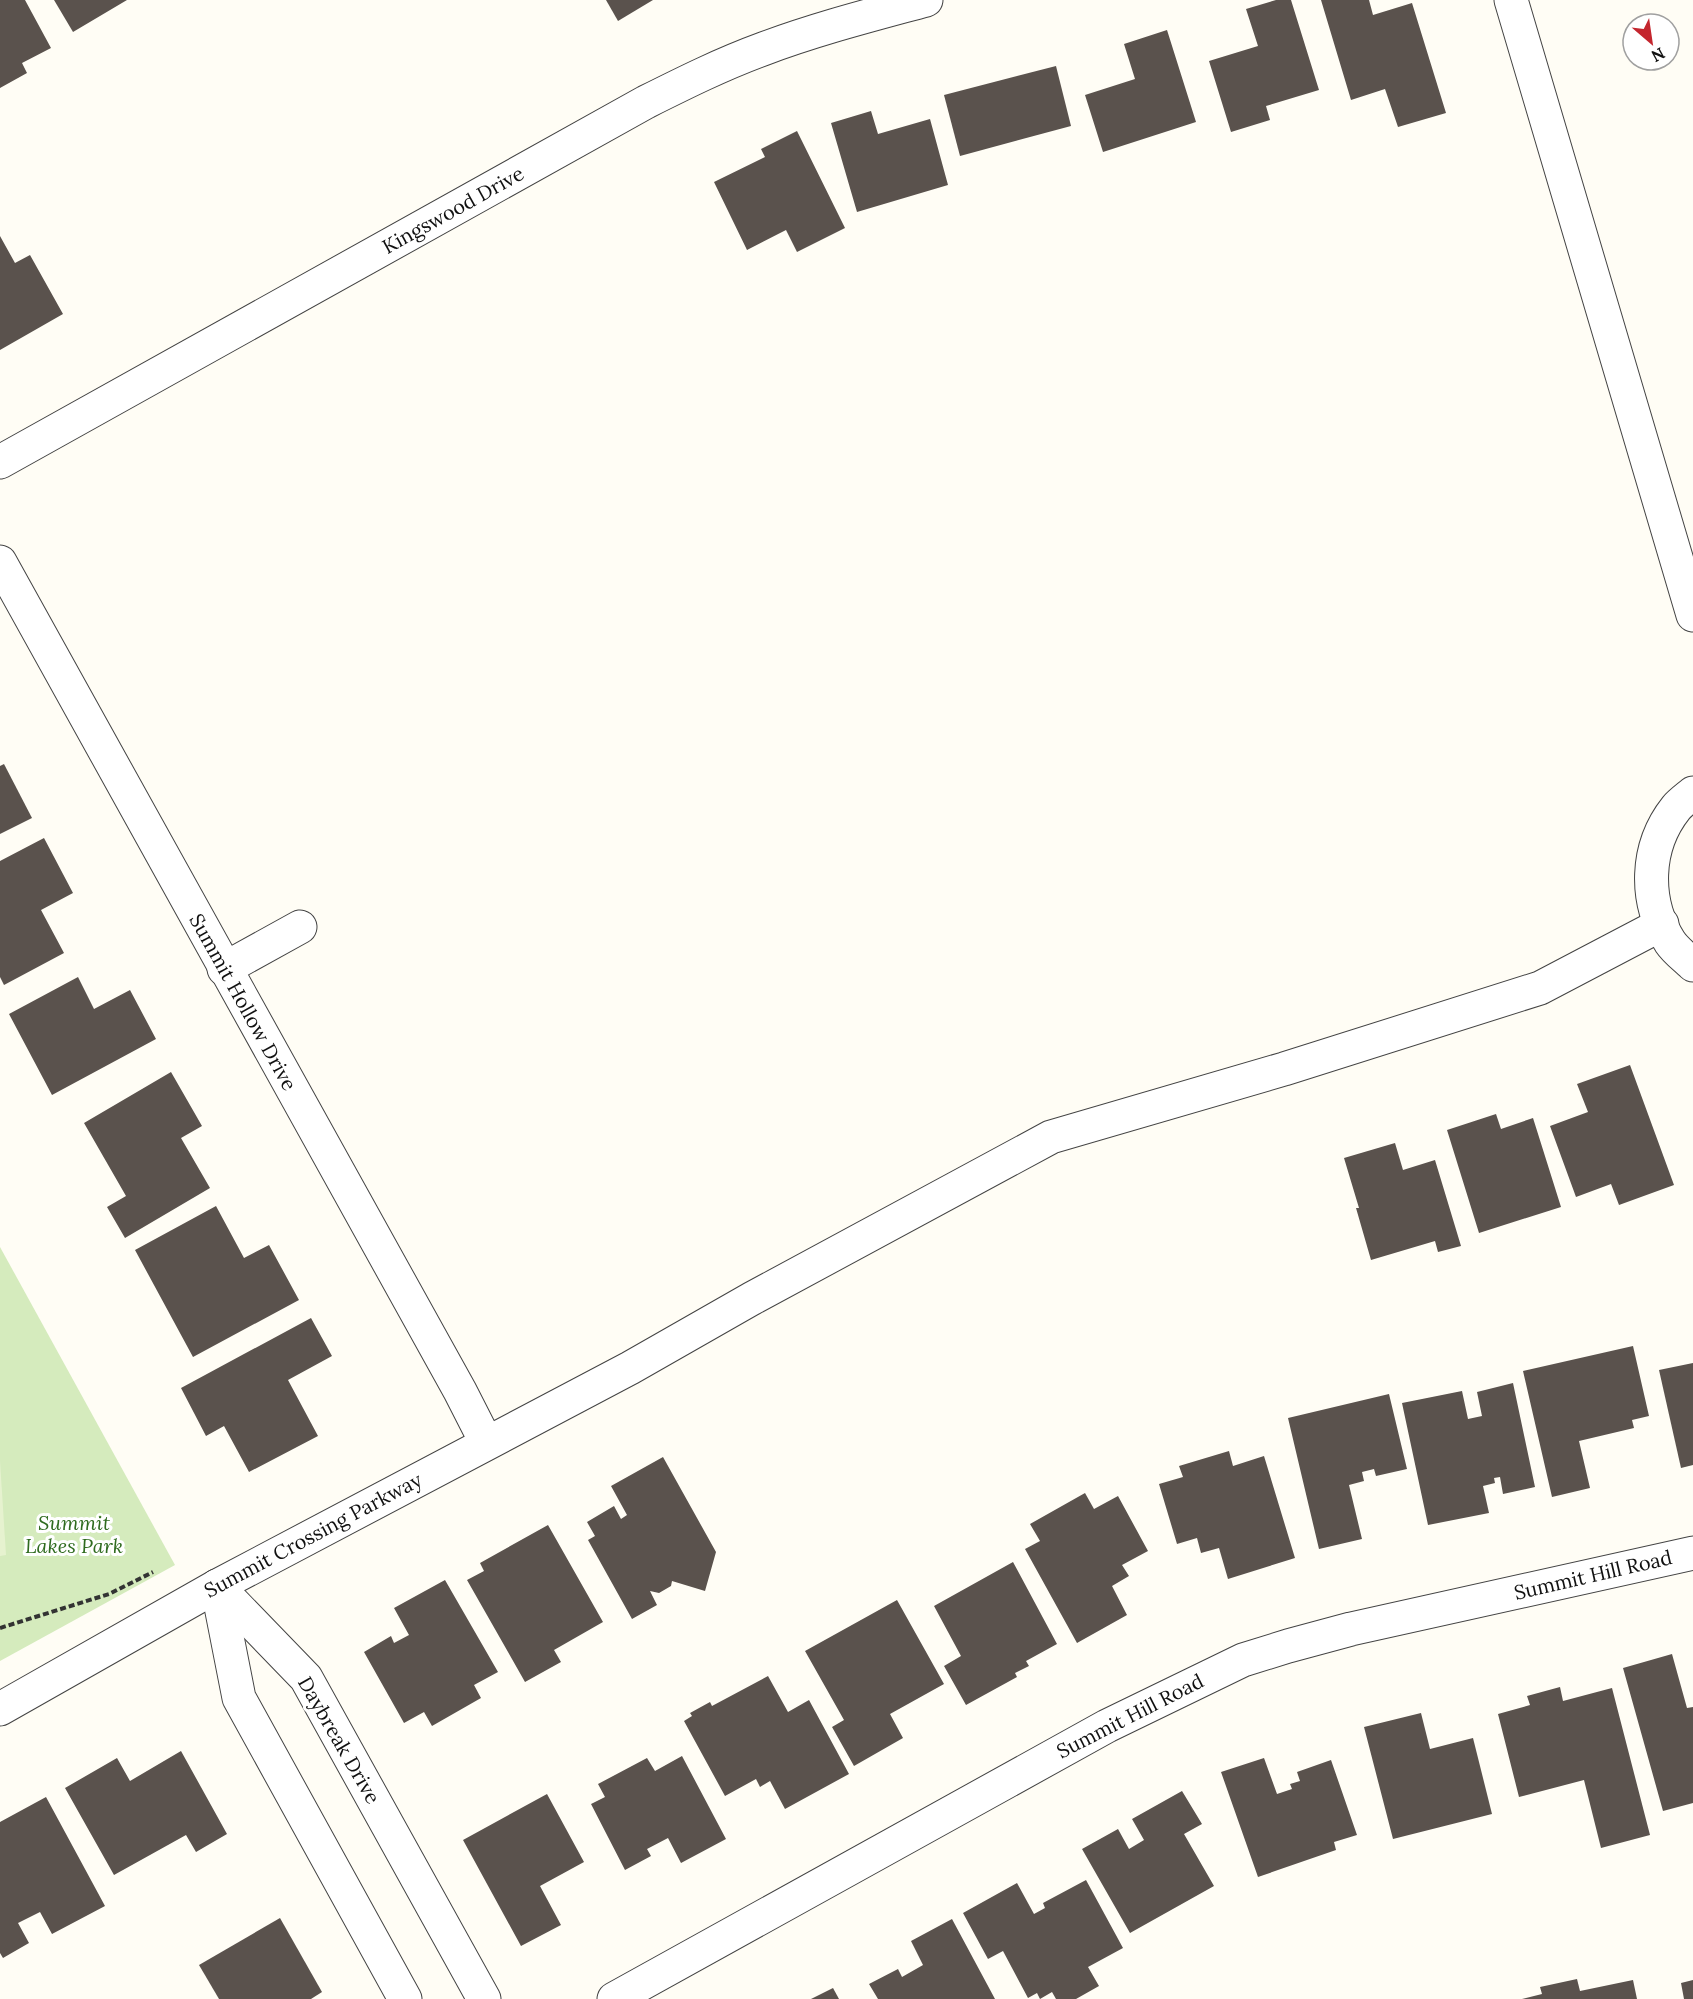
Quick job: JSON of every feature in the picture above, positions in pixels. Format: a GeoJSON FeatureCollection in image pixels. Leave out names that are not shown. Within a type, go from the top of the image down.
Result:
{"type":"FeatureCollection","features":[{"type":"Feature","properties":{"kind":"street","name":"Kingswood Drive"},"geometry":{"type":"LineString","coordinates":[[0,462],[667,92],[709,71],[764,49],[926,0]]}},
{"type":"Feature","properties":{"kind":"street"},"geometry":{"type":"LineString","coordinates":[[1511,0],[1693,615]]}},
{"type":"Feature","properties":{"kind":"street","name":"Summit Hollow Drive"},"geometry":{"type":"LineString","coordinates":[[0,562],[460,1391],[486,1442]]}},
{"type":"Feature","properties":{"kind":"street"},"geometry":{"type":"LineString","coordinates":[[1693,793],[1676,808],[1658,839],[1650,875],[1655,912],[1671,944],[1693,965]]}},
{"type":"Feature","properties":{"kind":"street","name":"Summit Crossing Parkway"},"geometry":{"type":"LineString","coordinates":[[0,1709],[217,1586],[630,1368],[751,1299],[1051,1137],[1284,1070],[1540,988],[1662,924]]}},
{"type":"Feature","properties":{"kind":"street"},"geometry":{"type":"LineString","coordinates":[[224,969],[300,927]]}},
{"type":"Feature","properties":{"kind":"street","name":"Summit Hill Road"},"geometry":{"type":"LineString","coordinates":[[614,1999],[1107,1726],[1243,1660],[1351,1629],[1693,1553]]}},
{"type":"Feature","properties":{"kind":"street"},"geometry":{"type":"LineString","coordinates":[[217,1586],[239,1698],[405,1999]]}},
{"type":"Feature","properties":{"kind":"street","name":"Daybreak Drive"},"geometry":{"type":"LineString","coordinates":[[217,1586],[306,1677],[484,1999]]}},
{"type":"Feature","properties":{"kind":"path"},"geometry":{"type":"LineString","coordinates":[[0,1628],[109,1594],[153,1572]]}},
{"type":"Feature","properties":{"kind":"green space","name":"Summit Lakes Park"},"geometry":{"type":"Polygon","coordinates":[[[0,1247],[175,1565],[0,1661],[0,1247]]]}},
{"type":"Feature","properties":{"kind":"green space"},"geometry":{"type":"Polygon","coordinates":[[[0,1461],[6,1555],[0,1556],[0,1461]]]}},
{"type":"Feature","properties":{"kind":"building"},"geometry":{"type":"Polygon","coordinates":[[[0,0],[25,0],[51,48],[22,63],[27,73],[0,88],[0,0]]]}},
{"type":"Feature","properties":{"kind":"building"},"geometry":{"type":"Polygon","coordinates":[[[54,0],[127,0],[73,32],[54,0]]]}},
{"type":"Feature","properties":{"kind":"building"},"geometry":{"type":"Polygon","coordinates":[[[606,0],[653,0],[618,21],[606,0]]]}},
{"type":"Feature","properties":{"kind":"building"},"geometry":{"type":"Polygon","coordinates":[[[1276,0],[1291,0],[1319,90],[1266,106],[1270,120],[1231,132],[1209,61],[1258,46],[1246,9],[1276,0]]]}},
{"type":"Feature","properties":{"kind":"building"},"geometry":{"type":"Polygon","coordinates":[[[1321,0],[1369,0],[1373,15],[1412,3],[1446,113],[1398,127],[1385,89],[1351,100],[1321,0]]]}},
{"type":"Feature","properties":{"kind":"building"},"geometry":{"type":"Polygon","coordinates":[[[1167,30],[1196,122],[1103,152],[1085,95],[1135,79],[1124,44],[1167,30]]]}},
{"type":"Feature","properties":{"kind":"building"},"geometry":{"type":"Polygon","coordinates":[[[1056,66],[1071,126],[960,156],[944,95],[1056,66]]]}},
{"type":"Feature","properties":{"kind":"building"},"geometry":{"type":"Polygon","coordinates":[[[871,111],[878,134],[930,119],[948,185],[857,212],[831,123],[871,111]]]}},
{"type":"Feature","properties":{"kind":"building"},"geometry":{"type":"Polygon","coordinates":[[[797,131],[845,228],[797,252],[786,230],[747,250],[714,182],[765,157],[761,149],[797,131]]]}},
{"type":"Feature","properties":{"kind":"building"},"geometry":{"type":"Polygon","coordinates":[[[0,236],[15,263],[30,255],[63,314],[0,350],[0,236]]]}},
{"type":"Feature","properties":{"kind":"building"},"geometry":{"type":"Polygon","coordinates":[[[4,764],[32,818],[0,834],[0,766],[4,764]]]}},
{"type":"Feature","properties":{"kind":"building"},"geometry":{"type":"Polygon","coordinates":[[[44,838],[73,893],[41,910],[64,953],[4,985],[0,977],[0,861],[44,838]]]}},
{"type":"Feature","properties":{"kind":"building"},"geometry":{"type":"Polygon","coordinates":[[[78,977],[94,1009],[130,990],[156,1039],[52,1095],[9,1014],[78,977]]]}},
{"type":"Feature","properties":{"kind":"building"},"geometry":{"type":"Polygon","coordinates":[[[1630,1065],[1674,1185],[1619,1205],[1611,1184],[1576,1197],[1550,1126],[1588,1112],[1577,1084],[1630,1065]]]}},
{"type":"Feature","properties":{"kind":"building"},"geometry":{"type":"Polygon","coordinates":[[[171,1072],[202,1126],[181,1138],[210,1188],[125,1238],[107,1207],[126,1196],[84,1123],[171,1072]]]}},
{"type":"Feature","properties":{"kind":"building"},"geometry":{"type":"Polygon","coordinates":[[[1496,1114],[1501,1129],[1533,1118],[1561,1207],[1479,1233],[1447,1130],[1496,1114]]]}},
{"type":"Feature","properties":{"kind":"building"},"geometry":{"type":"Polygon","coordinates":[[[1395,1143],[1403,1170],[1435,1160],[1461,1246],[1438,1252],[1435,1241],[1371,1260],[1344,1158],[1395,1143]]]}},
{"type":"Feature","properties":{"kind":"building"},"geometry":{"type":"Polygon","coordinates":[[[216,1206],[244,1258],[269,1245],[299,1300],[193,1357],[135,1250],[216,1206]]]}},
{"type":"Feature","properties":{"kind":"building"},"geometry":{"type":"Polygon","coordinates":[[[311,1318],[332,1356],[288,1380],[318,1436],[249,1472],[224,1426],[206,1436],[181,1388],[311,1318]]]}},
{"type":"Feature","properties":{"kind":"building"},"geometry":{"type":"Polygon","coordinates":[[[1633,1346],[1649,1416],[1632,1420],[1634,1428],[1579,1441],[1590,1488],[1552,1497],[1523,1371],[1633,1346]]]}},
{"type":"Feature","properties":{"kind":"building"},"geometry":{"type":"Polygon","coordinates":[[[1693,1363],[1693,1465],[1681,1468],[1659,1370],[1693,1363]]]}},
{"type":"Feature","properties":{"kind":"building"},"geometry":{"type":"Polygon","coordinates":[[[1513,1383],[1535,1487],[1503,1494],[1500,1477],[1494,1478],[1495,1483],[1483,1486],[1489,1513],[1428,1525],[1402,1403],[1462,1391],[1468,1419],[1482,1416],[1477,1392],[1513,1383]]]}},
{"type":"Feature","properties":{"kind":"building"},"geometry":{"type":"Polygon","coordinates":[[[1389,1394],[1407,1469],[1376,1476],[1374,1469],[1362,1472],[1364,1481],[1349,1485],[1362,1539],[1319,1549],[1288,1418],[1389,1394]]]}},
{"type":"Feature","properties":{"kind":"building"},"geometry":{"type":"Polygon","coordinates":[[[1229,1451],[1233,1466],[1264,1456],[1295,1558],[1228,1579],[1219,1548],[1201,1553],[1197,1538],[1177,1544],[1159,1484],[1183,1477],[1179,1466],[1229,1451]]]}},
{"type":"Feature","properties":{"kind":"building"},"geometry":{"type":"Polygon","coordinates":[[[663,1457],[716,1552],[705,1591],[672,1581],[671,1586],[659,1593],[650,1591],[657,1605],[632,1619],[588,1540],[595,1536],[587,1522],[614,1506],[621,1519],[627,1515],[611,1486],[663,1457]]]}},
{"type":"Feature","properties":{"kind":"building"},"geometry":{"type":"Polygon","coordinates":[[[1085,1493],[1094,1509],[1118,1496],[1148,1551],[1122,1565],[1129,1576],[1112,1586],[1127,1615],[1077,1643],[1025,1549],[1040,1541],[1030,1524],[1085,1493]]]}},
{"type":"Feature","properties":{"kind":"building"},"geometry":{"type":"Polygon","coordinates":[[[548,1525],[603,1622],[554,1650],[561,1662],[525,1682],[467,1580],[484,1571],[480,1563],[548,1525]]]}},
{"type":"Feature","properties":{"kind":"building"},"geometry":{"type":"Polygon","coordinates":[[[1013,1562],[1057,1644],[1026,1661],[1029,1666],[1015,1673],[1017,1677],[966,1705],[944,1666],[961,1656],[934,1606],[1013,1562]]]}},
{"type":"Feature","properties":{"kind":"building"},"geometry":{"type":"Polygon","coordinates":[[[445,1580],[498,1672],[474,1685],[481,1698],[432,1726],[424,1712],[404,1723],[364,1652],[391,1636],[394,1643],[409,1635],[394,1608],[445,1580]]]}},
{"type":"Feature","properties":{"kind":"building"},"geometry":{"type":"Polygon","coordinates":[[[897,1600],[944,1684],[890,1714],[903,1738],[854,1766],[832,1727],[844,1720],[805,1651],[897,1600]]]}},
{"type":"Feature","properties":{"kind":"building"},"geometry":{"type":"Polygon","coordinates":[[[1672,1654],[1687,1708],[1693,1707],[1693,1803],[1663,1811],[1623,1668],[1672,1654]]]}},
{"type":"Feature","properties":{"kind":"building"},"geometry":{"type":"Polygon","coordinates":[[[768,1676],[788,1712],[809,1700],[849,1774],[785,1809],[770,1781],[760,1787],[756,1779],[725,1796],[684,1721],[692,1716],[690,1713],[710,1702],[712,1706],[768,1676]]]}},
{"type":"Feature","properties":{"kind":"building"},"geometry":{"type":"Polygon","coordinates":[[[1560,1687],[1563,1701],[1612,1688],[1650,1835],[1601,1848],[1584,1780],[1519,1797],[1498,1714],[1530,1705],[1527,1696],[1560,1687]]]}},
{"type":"Feature","properties":{"kind":"building"},"geometry":{"type":"Polygon","coordinates":[[[1421,1713],[1430,1749],[1473,1738],[1492,1814],[1393,1839],[1364,1727],[1421,1713]]]}},
{"type":"Feature","properties":{"kind":"building"},"geometry":{"type":"Polygon","coordinates":[[[181,1751],[227,1834],[196,1852],[186,1835],[114,1875],[65,1788],[117,1758],[130,1781],[181,1751]]]}},
{"type":"Feature","properties":{"kind":"building"},"geometry":{"type":"Polygon","coordinates":[[[682,1756],[726,1839],[681,1863],[668,1838],[647,1849],[651,1856],[625,1870],[591,1804],[605,1797],[598,1784],[647,1758],[655,1771],[682,1756]]]}},
{"type":"Feature","properties":{"kind":"building"},"geometry":{"type":"Polygon","coordinates":[[[1264,1758],[1277,1794],[1292,1789],[1290,1784],[1300,1781],[1297,1772],[1331,1760],[1357,1835],[1334,1842],[1336,1850],[1258,1877],[1221,1772],[1264,1758]]]}},
{"type":"Feature","properties":{"kind":"building"},"geometry":{"type":"Polygon","coordinates":[[[1182,1791],[1202,1824],[1184,1834],[1214,1886],[1130,1933],[1082,1849],[1118,1829],[1129,1849],[1144,1840],[1132,1819],[1182,1791]]]}},
{"type":"Feature","properties":{"kind":"building"},"geometry":{"type":"Polygon","coordinates":[[[547,1794],[584,1862],[540,1886],[561,1925],[521,1946],[463,1840],[547,1794]]]}},
{"type":"Feature","properties":{"kind":"building"},"geometry":{"type":"Polygon","coordinates":[[[46,1797],[105,1906],[52,1934],[40,1912],[18,1923],[29,1943],[3,1958],[0,1953],[0,1822],[46,1797]]]}},
{"type":"Feature","properties":{"kind":"building"},"geometry":{"type":"Polygon","coordinates":[[[1086,1880],[1123,1948],[1088,1967],[1099,1986],[1076,1999],[1056,1999],[1052,1992],[1040,1999],[1037,1993],[1028,1998],[1003,1951],[988,1959],[963,1913],[1017,1883],[1034,1914],[1045,1908],[1043,1903],[1086,1880]]]}},
{"type":"Feature","properties":{"kind":"building"},"geometry":{"type":"Polygon","coordinates":[[[280,1918],[322,1992],[311,1999],[219,1999],[199,1965],[280,1918]]]}},
{"type":"Feature","properties":{"kind":"building"},"geometry":{"type":"Polygon","coordinates":[[[952,1919],[995,1999],[878,1999],[869,1984],[898,1969],[902,1977],[923,1965],[911,1941],[952,1919]]]}},
{"type":"Feature","properties":{"kind":"building"},"geometry":{"type":"Polygon","coordinates":[[[1577,1979],[1580,1991],[1633,1980],[1637,1999],[1522,1999],[1542,1994],[1540,1987],[1577,1979]]]}},
{"type":"Feature","properties":{"kind":"building"},"geometry":{"type":"Polygon","coordinates":[[[1693,1980],[1693,1999],[1684,1999],[1681,1983],[1693,1980]]]}},
{"type":"Feature","properties":{"kind":"building"},"geometry":{"type":"Polygon","coordinates":[[[833,1988],[839,1999],[811,1999],[833,1988]]]}}]}
